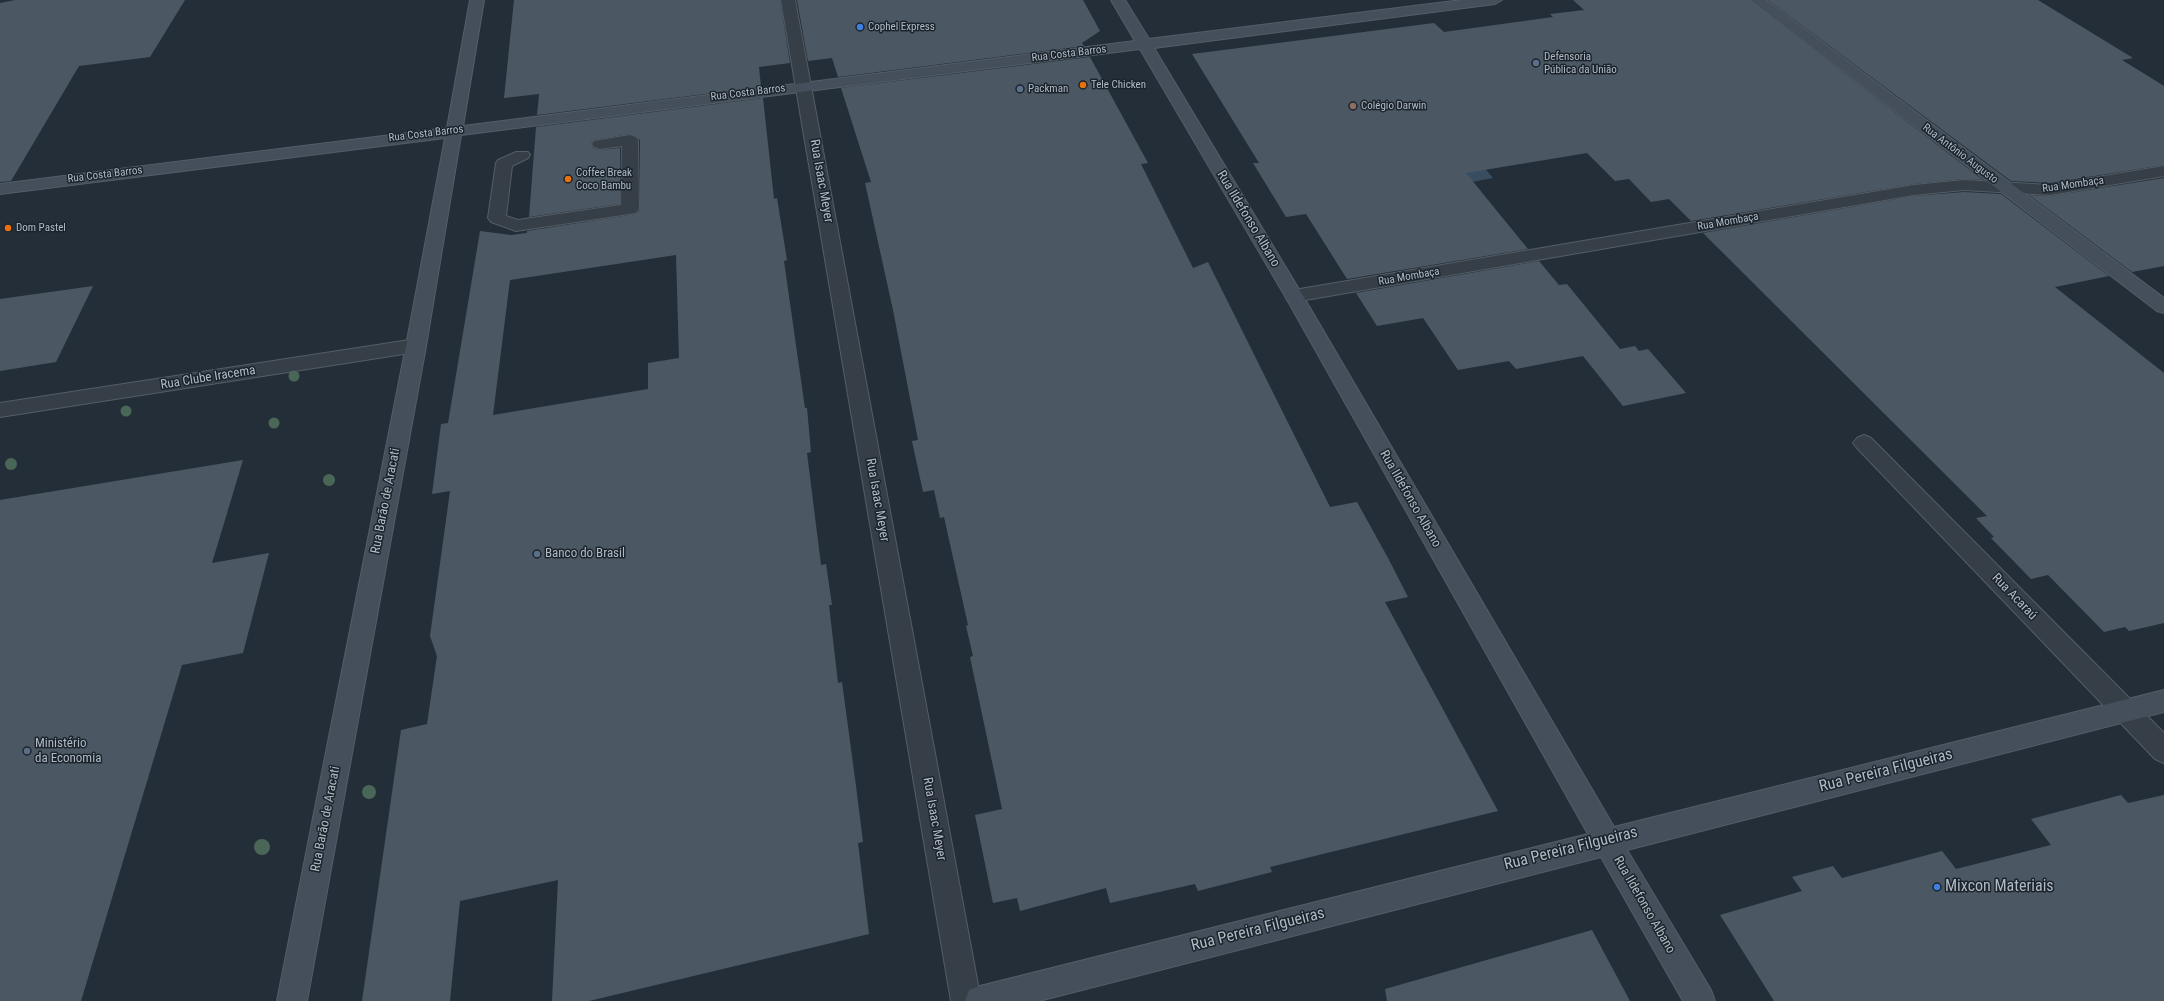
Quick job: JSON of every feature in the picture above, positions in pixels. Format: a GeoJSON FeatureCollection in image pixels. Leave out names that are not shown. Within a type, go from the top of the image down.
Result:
{"type":"FeatureCollection","features":[{"type":"Feature","properties":{"kind":"street","name":"Rua Barão de Aracati"},"geometry":{"type":"LineString","coordinates":[[292,1001],[416,346],[477,0]]}},
{"type":"Feature","properties":{"kind":"street","name":"Rua Isaac Meyer"},"geometry":{"type":"LineString","coordinates":[[788,0],[966,1001]]}},
{"type":"Feature","properties":{"kind":"street","name":"Rua Ildefonso Albano"},"geometry":{"type":"LineString","coordinates":[[1118,0],[1294,296],[1606,841],[1700,1001]]}},
{"type":"Feature","properties":{"kind":"street","name":"Rua Costa Barros"},"geometry":{"type":"LineString","coordinates":[[0,189],[804,86],[1495,0]]}},
{"type":"Feature","properties":{"kind":"street","name":"Rua Antônio Augusto"},"geometry":{"type":"LineString","coordinates":[[1756,0],[2164,307]]}},
{"type":"Feature","properties":{"kind":"street"},"geometry":{"type":"LineString","coordinates":[[522,155],[504,163],[497,218],[516,226],[630,209],[630,140],[600,144]]}},
{"type":"Feature","properties":{"kind":"street","name":"Rua Mombaça"},"geometry":{"type":"LineString","coordinates":[[1294,296],[1914,190],[1964,185],[2050,190],[2164,171]]}},
{"type":"Feature","properties":{"kind":"street","name":"Rua Clube Iracema"},"geometry":{"type":"LineString","coordinates":[[0,410],[416,346]]}},
{"type":"Feature","properties":{"kind":"street","name":"Rua Acaraú"},"geometry":{"type":"LineString","coordinates":[[1864,443],[2164,751]]}},
{"type":"Feature","properties":{"kind":"street","name":"Rua Pereira Filgueiras"},"geometry":{"type":"LineString","coordinates":[[980,1001],[1606,841],[2126,711],[2164,700]]}},
{"type":"Feature","properties":{"kind":"water"},"geometry":{"type":"Polygon","coordinates":[[[1471,152],[1493,178],[1467,183],[1445,156],[1471,152]]]}},
{"type":"Feature","properties":{"kind":"building"},"geometry":{"type":"Polygon","coordinates":[[[15,0],[185,0],[150,57],[79,66],[11,181],[0,182],[0,3],[15,0]]]}},
{"type":"Feature","properties":{"kind":"building"},"geometry":{"type":"Polygon","coordinates":[[[514,0],[780,0],[790,63],[759,67],[761,87],[537,115],[539,94],[504,98],[514,0]]]}},
{"type":"Feature","properties":{"kind":"building"},"geometry":{"type":"Polygon","coordinates":[[[797,0],[1083,0],[1100,31],[1082,43],[1084,46],[838,77],[832,58],[808,61],[797,0]]]}},
{"type":"Feature","properties":{"kind":"building"},"geometry":{"type":"Polygon","coordinates":[[[1573,0],[1749,0],[1983,180],[1964,179],[1914,184],[1691,221],[1669,199],[1651,202],[1629,179],[1615,181],[1587,153],[1466,173],[1528,249],[1347,279],[1306,214],[1286,217],[1253,163],[1259,163],[1192,54],[1434,23],[1444,32],[1553,17],[1550,14],[1584,10],[1573,0]]]}},
{"type":"Feature","properties":{"kind":"building"},"geometry":{"type":"Polygon","coordinates":[[[1768,0],[2038,0],[2133,58],[2122,60],[2164,86],[2164,165],[2050,183],[2011,181],[1768,0]]]}},
{"type":"Feature","properties":{"kind":"building"},"geometry":{"type":"Polygon","coordinates":[[[1090,57],[1148,163],[1141,164],[1193,268],[1208,262],[1330,507],[1357,502],[1388,558],[1408,597],[1385,602],[1498,811],[1270,867],[1272,872],[1198,891],[1195,884],[1110,903],[1106,888],[1020,911],[1017,898],[993,903],[975,815],[1002,809],[970,657],[973,656],[966,626],[968,625],[944,517],[940,518],[934,490],[923,492],[912,441],[918,440],[893,310],[865,183],[871,182],[841,88],[1090,57]]]}},
{"type":"Feature","properties":{"kind":"building"},"geometry":{"type":"Polygon","coordinates":[[[763,98],[774,199],[777,198],[787,260],[784,261],[805,408],[807,408],[811,452],[807,453],[821,565],[826,564],[832,605],[829,605],[838,683],[842,682],[856,786],[863,842],[858,843],[869,934],[589,1001],[552,1001],[558,880],[460,901],[450,1001],[362,1001],[401,730],[427,724],[437,656],[430,636],[450,491],[432,494],[441,424],[448,423],[480,231],[511,235],[527,233],[527,231],[636,214],[640,210],[640,140],[636,136],[630,134],[594,140],[591,143],[593,148],[600,150],[620,148],[620,204],[529,217],[536,127],[763,98]],[[676,255],[510,280],[493,415],[648,389],[648,363],[679,358],[676,255]]]}},
{"type":"Feature","properties":{"kind":"building"},"geometry":{"type":"Polygon","coordinates":[[[2164,178],[2164,266],[2132,272],[2029,195],[2050,196],[2164,178]]]}},
{"type":"Feature","properties":{"kind":"building"},"geometry":{"type":"Polygon","coordinates":[[[1964,192],[2001,194],[2109,276],[2055,287],[2164,373],[2164,623],[2129,631],[2125,627],[2104,632],[2048,575],[2031,579],[1991,538],[1994,537],[1976,518],[1987,516],[1703,233],[1914,196],[1964,192]]]}},
{"type":"Feature","properties":{"kind":"building"},"geometry":{"type":"Polygon","coordinates":[[[1539,261],[1559,285],[1567,284],[1620,349],[1635,346],[1639,351],[1648,349],[1686,393],[1623,406],[1583,356],[1516,369],[1509,361],[1458,370],[1423,318],[1377,326],[1356,293],[1539,261]]]}},
{"type":"Feature","properties":{"kind":"building"},"geometry":{"type":"Polygon","coordinates":[[[93,286],[56,362],[0,371],[0,299],[93,286]]]}},
{"type":"Feature","properties":{"kind":"building"},"geometry":{"type":"Polygon","coordinates":[[[243,460],[212,563],[269,553],[243,653],[182,665],[81,1001],[0,1001],[0,500],[243,460]]]}},
{"type":"Feature","properties":{"kind":"building"},"geometry":{"type":"Polygon","coordinates":[[[2121,795],[2128,803],[2164,795],[2164,1001],[1774,1001],[1720,915],[1802,891],[1792,877],[1833,866],[1842,878],[1942,851],[1956,869],[2051,845],[2031,819],[2121,795]]]}},
{"type":"Feature","properties":{"kind":"building"},"geometry":{"type":"Polygon","coordinates":[[[1592,930],[1630,1001],[1387,1001],[1385,989],[1592,930]]]}},
{"type":"Feature","properties":{"kind":"place","name":"Cophel Express"},"geometry":{"type":"Point","coordinates":[860,27]}},
{"type":"Feature","properties":{"kind":"place","name":"Defensoria Pública da União"},"geometry":{"type":"Point","coordinates":[1536,63]}},
{"type":"Feature","properties":{"kind":"place","name":"Tele Chicken"},"geometry":{"type":"Point","coordinates":[1083,85]}},
{"type":"Feature","properties":{"kind":"place","name":"Packman"},"geometry":{"type":"Point","coordinates":[1020,89]}},
{"type":"Feature","properties":{"kind":"place","name":"Colégio Darwin"},"geometry":{"type":"Point","coordinates":[1353,106]}},
{"type":"Feature","properties":{"kind":"place","name":"Coffee Break Coco Bambu"},"geometry":{"type":"Point","coordinates":[568,179]}},
{"type":"Feature","properties":{"kind":"place","name":"Dom Pastel"},"geometry":{"type":"Point","coordinates":[8,228]}},
{"type":"Feature","properties":{"kind":"place","name":"Banco do Brasil"},"geometry":{"type":"Point","coordinates":[537,554]}},
{"type":"Feature","properties":{"kind":"place","name":"Ministério da Economia"},"geometry":{"type":"Point","coordinates":[27,751]}},
{"type":"Feature","properties":{"kind":"place","name":"Mixcon Materiais"},"geometry":{"type":"Point","coordinates":[1937,887]}}]}
